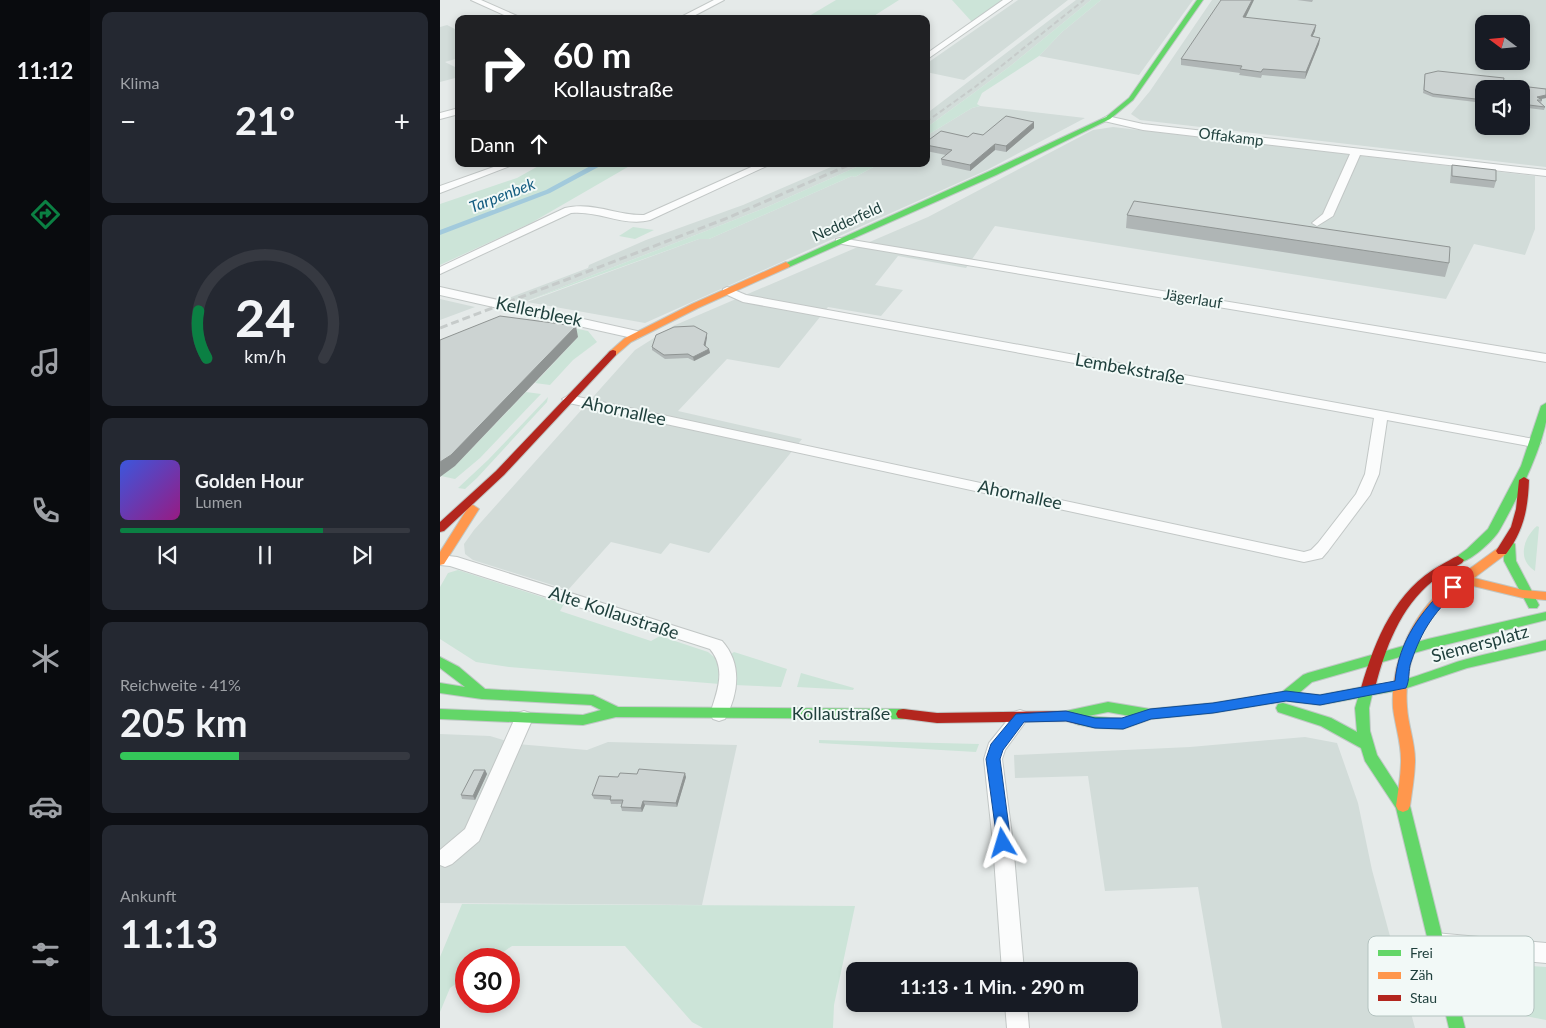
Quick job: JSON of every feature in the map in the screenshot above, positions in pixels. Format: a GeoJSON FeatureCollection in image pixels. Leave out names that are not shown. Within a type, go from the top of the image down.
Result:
{"type":"FeatureCollection","features":[{"type":"Feature","properties":{"kind":"main road","name":"Nedderfeld"},"geometry":{"type":"LineString","coordinates":[[440,528],[500,473],[611,354],[637,335],[727,292],[994,173],[1107,119],[1131,99],[1200,0]]}},
{"type":"Feature","properties":{"kind":"main road"},"geometry":{"type":"LineString","coordinates":[[1403,806],[1370,756],[1366,744],[1362,716],[1365,691],[1400,607],[1426,580],[1471,552],[1487,539],[1498,523],[1526,466],[1546,406]]}},
{"type":"Feature","properties":{"kind":"main road"},"geometry":{"type":"LineString","coordinates":[[1522,650],[1532,618],[1533,606],[1530,596],[1511,567],[1508,555],[1509,544],[1521,515],[1526,466]]}},
{"type":"Feature","properties":{"kind":"main road","name":"Nedderfeld"},"geometry":{"type":"LineString","coordinates":[[440,560],[468,515],[500,473]]}},
{"type":"Feature","properties":{"kind":"main road"},"geometry":{"type":"LineString","coordinates":[[1433,936],[1403,806],[1408,759],[1400,705],[1401,685],[1407,650],[1429,612],[1453,587],[1492,562],[1509,544]]}},
{"type":"Feature","properties":{"kind":"main road"},"geometry":{"type":"LineString","coordinates":[[1426,580],[1444,577],[1465,580],[1530,596],[1546,596]]}},
{"type":"Feature","properties":{"kind":"main road","name":"Siemersplatz"},"geometry":{"type":"LineString","coordinates":[[1377,659],[1532,618],[1546,616]]}},
{"type":"Feature","properties":{"kind":"main road","name":"Siemersplatz"},"geometry":{"type":"LineString","coordinates":[[1365,691],[1401,685],[1466,664],[1546,644]]}},
{"type":"Feature","properties":{"kind":"main road","name":"Kollaustraße"},"geometry":{"type":"LineString","coordinates":[[1286,696],[1308,678],[1377,659]]}},
{"type":"Feature","properties":{"kind":"main road"},"geometry":{"type":"LineString","coordinates":[[440,662],[454,670],[482,694]]}},
{"type":"Feature","properties":{"kind":"main road"},"geometry":{"type":"LineString","coordinates":[[1356,665],[1372,672],[1389,687],[1400,705]]}},
{"type":"Feature","properties":{"kind":"main road","name":"Kollaustraße"},"geometry":{"type":"LineString","coordinates":[[440,688],[482,694],[593,700],[616,712]]}},
{"type":"Feature","properties":{"kind":"main road","name":"Kollaustraße"},"geometry":{"type":"LineString","coordinates":[[440,714],[583,720],[616,712],[1066,716],[1095,723],[1123,724],[1150,714],[1260,701],[1286,696],[1320,700],[1365,691]]}},
{"type":"Feature","properties":{"kind":"main road"},"geometry":{"type":"LineString","coordinates":[[1260,701],[1322,719],[1350,732],[1366,744]]}},
{"type":"Feature","properties":{"kind":"main road","name":"Kollaustraße"},"geometry":{"type":"LineString","coordinates":[[1066,716],[1094,706],[1122,705],[1150,714]]}},
{"type":"Feature","properties":{"kind":"street"},"geometry":{"type":"LineString","coordinates":[[475,0],[511,15]]}},
{"type":"Feature","properties":{"kind":"street"},"geometry":{"type":"LineString","coordinates":[[689,15],[720,0]]}},
{"type":"Feature","properties":{"kind":"street"},"geometry":{"type":"LineString","coordinates":[[930,55],[1008,0]]}},
{"type":"Feature","properties":{"kind":"street"},"geometry":{"type":"LineString","coordinates":[[440,116],[455,112]]}},
{"type":"Feature","properties":{"kind":"street","name":"Offakamp"},"geometry":{"type":"LineString","coordinates":[[1107,119],[1127,125],[1546,173]]}},
{"type":"Feature","properties":{"kind":"street"},"geometry":{"type":"LineString","coordinates":[[1316,223],[1328,216],[1356,152]]}},
{"type":"Feature","properties":{"kind":"street"},"geometry":{"type":"LineString","coordinates":[[440,190],[502,167]]}},
{"type":"Feature","properties":{"kind":"street"},"geometry":{"type":"LineString","coordinates":[[440,272],[569,210],[580,209],[634,218],[652,216],[759,167]]}},
{"type":"Feature","properties":{"kind":"street","name":"Jägerlauf"},"geometry":{"type":"LineString","coordinates":[[840,241],[1546,358]]}},
{"type":"Feature","properties":{"kind":"street","name":"Kellerbleek"},"geometry":{"type":"LineString","coordinates":[[440,291],[637,335]]}},
{"type":"Feature","properties":{"kind":"street","name":"Lembekstraße"},"geometry":{"type":"LineString","coordinates":[[727,292],[743,298],[1534,443]]}},
{"type":"Feature","properties":{"kind":"street","name":"Ahornallee"},"geometry":{"type":"LineString","coordinates":[[569,399],[1304,557],[1316,554],[1322,548],[1363,494],[1372,474],[1382,415]]}},
{"type":"Feature","properties":{"kind":"street","name":"Alte Kollaustraße"},"geometry":{"type":"LineString","coordinates":[[440,560],[451,561],[716,645],[727,660],[729,677],[719,714]]}},
{"type":"Feature","properties":{"kind":"street"},"geometry":{"type":"LineString","coordinates":[[1012,962],[994,753],[1020,717]]}},
{"type":"Feature","properties":{"kind":"street"},"geometry":{"type":"LineString","coordinates":[[445,858],[472,835],[524,718]]}},
{"type":"Feature","properties":{"kind":"street"},"geometry":{"type":"LineString","coordinates":[[1017,1012],[1018,1028]]}},
{"type":"Feature","properties":{"kind":"shaded area"},"geometry":{"type":"Polygon","coordinates":[[[1018,0],[1068,0],[964,80],[930,73],[930,61],[1018,0]]]}},
{"type":"Feature","properties":{"kind":"shaded area"},"geometry":{"type":"Polygon","coordinates":[[[1076,0],[1091,0],[1009,67],[930,125],[930,111],[1076,0]]]}},
{"type":"Feature","properties":{"kind":"shaded area"},"geometry":{"type":"Polygon","coordinates":[[[1101,0],[1193,0],[1139,75],[1039,56],[1062,32],[1101,0]]]}},
{"type":"Feature","properties":{"kind":"shaded area"},"geometry":{"type":"Polygon","coordinates":[[[1212,0],[1546,0],[1546,167],[1140,120],[1131,114],[1150,91],[1212,0]]]}},
{"type":"Feature","properties":{"kind":"shaded area"},"geometry":{"type":"Polygon","coordinates":[[[447,25],[455,29],[455,59],[445,62],[455,67],[455,78],[440,82],[440,27],[447,25]]]}},
{"type":"Feature","properties":{"kind":"shaded area"},"geometry":{"type":"Polygon","coordinates":[[[980,106],[1085,118],[987,170],[645,323],[527,302],[699,239],[709,239],[852,176],[855,177],[873,167],[930,167],[930,134],[972,108],[980,106]]]}},
{"type":"Feature","properties":{"kind":"shaded area"},"geometry":{"type":"Polygon","coordinates":[[[1113,127],[1535,176],[1535,229],[1525,255],[1474,244],[1446,299],[995,226],[966,268],[898,256],[875,285],[903,290],[881,316],[828,307],[779,368],[727,359],[678,411],[802,439],[709,553],[670,543],[661,554],[611,542],[568,590],[473,560],[465,554],[464,544],[474,530],[635,350],[673,326],[928,217],[1093,130],[1113,127]]]}},
{"type":"Feature","properties":{"kind":"shaded area"},"geometry":{"type":"Polygon","coordinates":[[[831,167],[856,167],[767,207],[524,302],[506,299],[588,268],[589,265],[646,240],[743,205],[831,167]]]}},
{"type":"Feature","properties":{"kind":"shaded area"},"geometry":{"type":"Polygon","coordinates":[[[440,299],[475,307],[440,320],[440,299]]]}},
{"type":"Feature","properties":{"kind":"shaded area"},"geometry":{"type":"Polygon","coordinates":[[[440,734],[490,736],[517,744],[587,750],[608,742],[737,745],[702,905],[440,903],[440,734]]]}},
{"type":"Feature","properties":{"kind":"shaded area"},"geometry":{"type":"Polygon","coordinates":[[[1305,737],[1337,743],[1358,803],[1372,870],[1390,936],[1368,936],[1368,1016],[1412,1016],[1415,1028],[1222,1028],[1198,887],[1105,891],[1088,776],[1015,778],[1014,755],[1190,747],[1305,737]]]}},
{"type":"Feature","properties":{"kind":"green space"},"geometry":{"type":"Polygon","coordinates":[[[836,0],[899,0],[875,15],[811,15],[836,0]]]}},
{"type":"Feature","properties":{"kind":"green space"},"geometry":{"type":"Polygon","coordinates":[[[952,0],[1002,0],[972,22],[952,0]]]}},
{"type":"Feature","properties":{"kind":"green space"},"geometry":{"type":"Polygon","coordinates":[[[1091,0],[1101,0],[1062,32],[1039,56],[982,93],[977,104],[980,106],[972,108],[930,134],[930,125],[1009,67],[1091,0]]]}},
{"type":"Feature","properties":{"kind":"green space"},"geometry":{"type":"Polygon","coordinates":[[[537,167],[628,167],[531,223],[440,265],[440,204],[517,178],[537,167]]]}},
{"type":"Feature","properties":{"kind":"green space"},"geometry":{"type":"Polygon","coordinates":[[[856,167],[873,167],[855,177],[852,176],[709,239],[699,239],[524,302],[767,207],[856,167]]]}},
{"type":"Feature","properties":{"kind":"green space"},"geometry":{"type":"Polygon","coordinates":[[[633,227],[654,230],[635,239],[619,236],[633,227]]]}},
{"type":"Feature","properties":{"kind":"green space"},"geometry":{"type":"Polygon","coordinates":[[[533,320],[588,331],[597,342],[573,360],[550,385],[535,383],[578,337],[523,330],[533,320]]]}},
{"type":"Feature","properties":{"kind":"green space"},"geometry":{"type":"Polygon","coordinates":[[[526,392],[541,394],[480,458],[455,479],[441,476],[455,466],[526,392]]]}},
{"type":"Feature","properties":{"kind":"green space"},"geometry":{"type":"Polygon","coordinates":[[[548,397],[547,402],[477,478],[465,489],[458,488],[488,460],[548,397]]]}},
{"type":"Feature","properties":{"kind":"green space"},"geometry":{"type":"Polygon","coordinates":[[[1537,526],[1539,527],[1535,571],[1526,561],[1524,549],[1528,537],[1537,526]]]}},
{"type":"Feature","properties":{"kind":"green space"},"geometry":{"type":"Polygon","coordinates":[[[458,570],[564,604],[560,611],[651,641],[660,636],[708,652],[719,661],[720,684],[509,667],[476,662],[440,639],[440,587],[448,573],[458,570]]]}},
{"type":"Feature","properties":{"kind":"green space"},"geometry":{"type":"Polygon","coordinates":[[[734,652],[787,669],[781,687],[734,685],[737,672],[731,654],[734,652]]]}},
{"type":"Feature","properties":{"kind":"green space"},"geometry":{"type":"Polygon","coordinates":[[[801,673],[854,688],[853,690],[797,687],[801,673]]]}},
{"type":"Feature","properties":{"kind":"green space"},"geometry":{"type":"Polygon","coordinates":[[[819,740],[979,744],[976,752],[819,743],[819,740]]]}},
{"type":"Feature","properties":{"kind":"green space"},"geometry":{"type":"Polygon","coordinates":[[[462,904],[855,906],[834,1005],[833,1028],[703,1028],[692,1022],[625,946],[455,948],[455,985],[450,988],[440,1012],[440,957],[462,904]]]}},
{"type":"Feature","properties":{"kind":"green space"},"geometry":{"type":"Polygon","coordinates":[[[1534,966],[1546,967],[1546,1020],[1525,1016],[1534,1016],[1534,966]]]}},
{"type":"Feature","properties":{"kind":"water"},"geometry":{"type":"Polygon","coordinates":[[[588,167],[598,167],[550,193],[440,235],[440,230],[546,190],[588,167]]]}},
{"type":"Feature","properties":{"kind":"building"},"geometry":{"type":"Polygon","coordinates":[[[1221,0],[1252,0],[1243,17],[1316,25],[1311,36],[1320,38],[1306,72],[1263,69],[1261,72],[1240,69],[1242,66],[1181,59],[1221,0]]]}},
{"type":"Feature","properties":{"kind":"building"},"geometry":{"type":"Polygon","coordinates":[[[1438,71],[1504,78],[1504,80],[1475,80],[1475,99],[1433,94],[1424,90],[1425,74],[1438,71]]]}},
{"type":"Feature","properties":{"kind":"building"},"geometry":{"type":"Polygon","coordinates":[[[1530,87],[1546,89],[1546,95],[1537,97],[1542,100],[1537,100],[1545,107],[1530,105],[1530,87]]]}},
{"type":"Feature","properties":{"kind":"building"},"geometry":{"type":"Polygon","coordinates":[[[1006,116],[1034,122],[1006,146],[995,144],[970,165],[941,159],[952,150],[930,146],[930,139],[941,131],[968,137],[973,133],[983,135],[1006,116]]]}},
{"type":"Feature","properties":{"kind":"building"},"geometry":{"type":"Polygon","coordinates":[[[1452,165],[1496,170],[1496,181],[1452,176],[1452,165]]]}},
{"type":"Feature","properties":{"kind":"building"},"geometry":{"type":"Polygon","coordinates":[[[1134,201],[1450,247],[1449,263],[1127,215],[1134,201]]]}},
{"type":"Feature","properties":{"kind":"building"},"geometry":{"type":"Polygon","coordinates":[[[500,316],[576,326],[451,455],[440,462],[440,340],[500,316]]]}},
{"type":"Feature","properties":{"kind":"building"},"geometry":{"type":"Polygon","coordinates":[[[694,326],[707,333],[704,345],[709,349],[693,357],[688,354],[664,355],[652,347],[656,335],[674,327],[694,326]]]}},
{"type":"Feature","properties":{"kind":"building"},"geometry":{"type":"Polygon","coordinates":[[[639,769],[685,773],[676,803],[643,801],[641,808],[621,807],[623,800],[610,800],[611,796],[592,795],[599,776],[618,777],[620,773],[637,774],[639,769]]]}},
{"type":"Feature","properties":{"kind":"building"},"geometry":{"type":"Polygon","coordinates":[[[474,770],[485,770],[473,796],[461,795],[474,770]]]}},
{"type":"Feature","properties":{"kind":"railway"},"geometry":{"type":"LineString","coordinates":[[930,119],[975,87],[1084,0]]}},
{"type":"Feature","properties":{"kind":"railway"},"geometry":{"type":"LineString","coordinates":[[440,328],[725,219],[844,167]]}},
{"type":"Feature","properties":{"kind":"traffic: fast"},"geometry":{"type":"LineString","coordinates":[[786,265],[993,173],[1108,118],[1131,99],[1200,0]]}},
{"type":"Feature","properties":{"kind":"traffic: fast"},"geometry":{"type":"LineString","coordinates":[[1458,560],[1471,552],[1493,531],[1526,466],[1546,406]]}},
{"type":"Feature","properties":{"kind":"traffic: fast"},"geometry":{"type":"LineString","coordinates":[[1509,544],[1510,561],[1533,605]]}},
{"type":"Feature","properties":{"kind":"traffic: fast"},"geometry":{"type":"LineString","coordinates":[[1286,696],[1308,678],[1428,644],[1546,616]]}},
{"type":"Feature","properties":{"kind":"traffic: fast"},"geometry":{"type":"LineString","coordinates":[[1081,720],[1095,723],[1123,724],[1150,714],[1213,708],[1286,696],[1320,700],[1401,685],[1466,664],[1546,645]]}},
{"type":"Feature","properties":{"kind":"traffic: fast"},"geometry":{"type":"LineString","coordinates":[[440,662],[454,670],[482,694]]}},
{"type":"Feature","properties":{"kind":"traffic: fast"},"geometry":{"type":"LineString","coordinates":[[440,688],[482,694],[593,700],[616,712]]}},
{"type":"Feature","properties":{"kind":"traffic: fast"},"geometry":{"type":"LineString","coordinates":[[1368,688],[1362,708],[1363,731],[1370,757],[1403,806],[1435,936]]}},
{"type":"Feature","properties":{"kind":"traffic: fast"},"geometry":{"type":"LineString","coordinates":[[1066,716],[1108,707],[1150,714]]}},
{"type":"Feature","properties":{"kind":"traffic: fast"},"geometry":{"type":"LineString","coordinates":[[1283,708],[1326,722],[1366,744]]}},
{"type":"Feature","properties":{"kind":"traffic: fast"},"geometry":{"type":"LineString","coordinates":[[440,714],[583,720],[616,712],[903,714]]}},
{"type":"Feature","properties":{"kind":"traffic: fast"},"geometry":{"type":"LineString","coordinates":[[1454,1016],[1457,1028]]}},
{"type":"Feature","properties":{"kind":"traffic: slow"},"geometry":{"type":"LineString","coordinates":[[613,353],[628,340],[695,306],[786,265]]}},
{"type":"Feature","properties":{"kind":"traffic: slow"},"geometry":{"type":"LineString","coordinates":[[440,561],[473,509]]}},
{"type":"Feature","properties":{"kind":"traffic: slow"},"geometry":{"type":"LineString","coordinates":[[1403,806],[1408,761],[1399,693],[1408,650],[1421,623],[1439,600],[1502,551]]}},
{"type":"Feature","properties":{"kind":"traffic: slow"},"geometry":{"type":"LineString","coordinates":[[1455,578],[1523,594],[1546,596]]}},
{"type":"Feature","properties":{"kind":"traffic: jam"},"geometry":{"type":"LineString","coordinates":[[440,528],[500,473],[613,353]]}},
{"type":"Feature","properties":{"kind":"traffic: jam"},"geometry":{"type":"LineString","coordinates":[[1502,551],[1517,527],[1524,480]]}},
{"type":"Feature","properties":{"kind":"traffic: jam"},"geometry":{"type":"LineString","coordinates":[[1368,688],[1377,658],[1389,630],[1405,603],[1414,591],[1429,578],[1458,560]]}},
{"type":"Feature","properties":{"kind":"traffic: jam"},"geometry":{"type":"LineString","coordinates":[[903,714],[937,718],[1066,716],[1081,720]]}},
{"type":"Feature","properties":{"kind":"route"},"geometry":{"type":"LineString","coordinates":[[1003,843],[993,759],[996,748],[1020,717],[1066,716],[1095,723],[1123,724],[1150,714],[1213,708],[1286,696],[1320,700],[1401,685],[1407,650],[1414,634],[1429,612],[1453,587]]}},
{"type":"Feature","properties":{"kind":"water label","name":"Tarpenbek"},"geometry":{"type":"Point","coordinates":[502,195]}}]}
